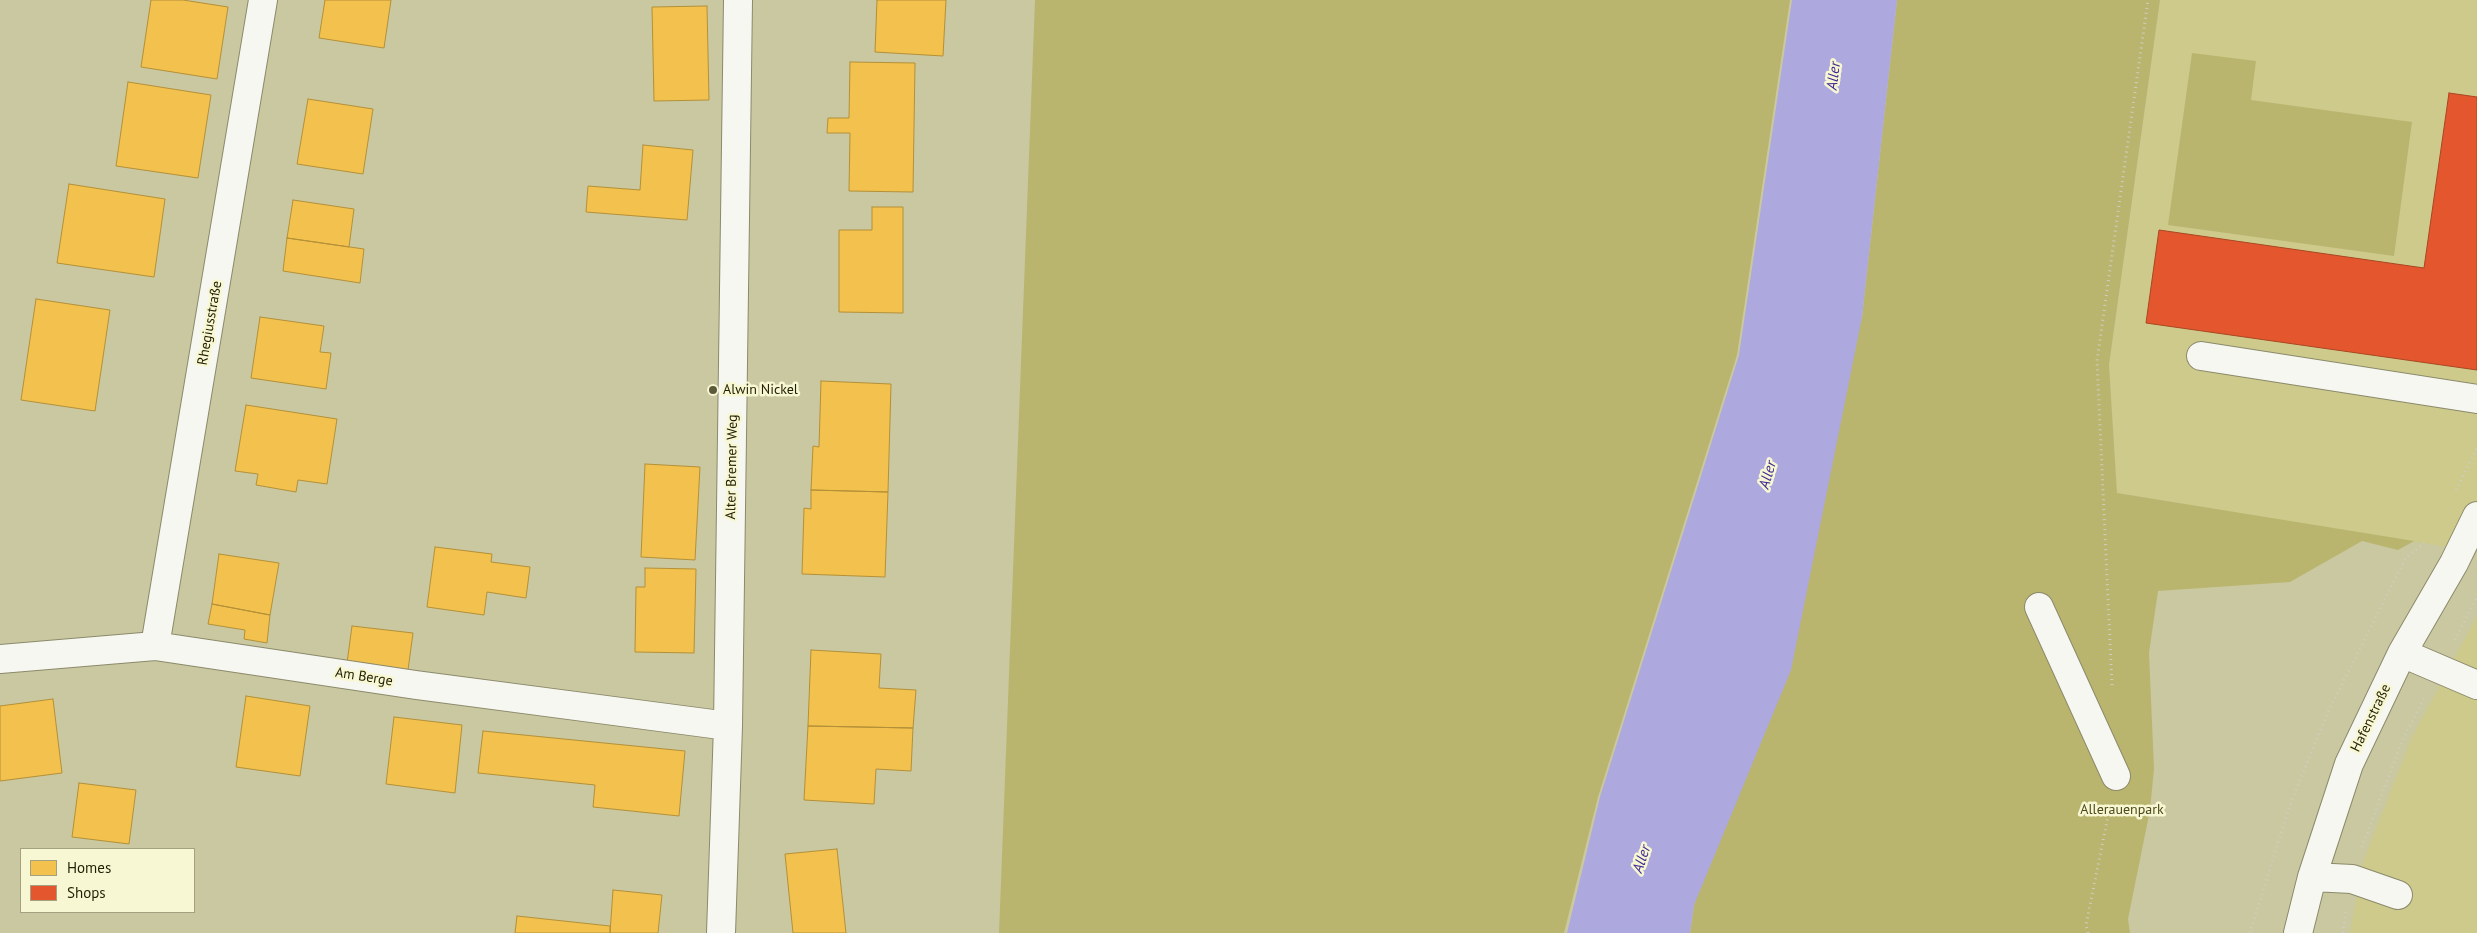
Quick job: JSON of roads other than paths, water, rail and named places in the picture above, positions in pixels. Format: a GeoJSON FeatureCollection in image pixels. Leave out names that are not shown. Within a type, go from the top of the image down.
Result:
{"type":"FeatureCollection","features":[{"type":"Feature","properties":{"kind":"street","name":"Rhegiusstraße"},"geometry":{"type":"LineString","coordinates":[[156,646],[263,0]]}},
{"type":"Feature","properties":{"kind":"street","name":"Alter Bremer Weg"},"geometry":{"type":"LineString","coordinates":[[721,933],[728,726],[738,0]]}},
{"type":"Feature","properties":{"kind":"street"},"geometry":{"type":"LineString","coordinates":[[2201,356],[2477,399]]}},
{"type":"Feature","properties":{"kind":"street","name":"Hafenstraße"},"geometry":{"type":"LineString","coordinates":[[2298,933],[2312,877],[2349,764],[2402,653],[2454,563],[2477,516]]}},
{"type":"Feature","properties":{"kind":"street"},"geometry":{"type":"LineString","coordinates":[[2039,606],[2116,776]]}},
{"type":"Feature","properties":{"kind":"street","name":"Am Berge"},"geometry":{"type":"LineString","coordinates":[[0,659],[156,646],[416,685],[728,726]]}},
{"type":"Feature","properties":{"kind":"street"},"geometry":{"type":"LineString","coordinates":[[2402,653],[2477,685]]}},
{"type":"Feature","properties":{"kind":"street"},"geometry":{"type":"LineString","coordinates":[[2312,877],[2352,879],[2398,895]]}},
{"type":"Feature","properties":{"kind":"water","name":"Aller"},"geometry":{"type":"Polygon","coordinates":[[[1792,0],[1897,0],[1862,317],[1791,670],[1694,905],[1690,933],[1567,933],[1600,797],[1739,355],[1792,0]]]}},
{"type":"Feature","properties":{"kind":"place","name":"Alwin Nickel"},"geometry":{"type":"Point","coordinates":[713,390]}},
{"type":"Feature","properties":{"kind":"park label","name":"Allerauenpark"},"geometry":{"type":"Point","coordinates":[2122,810]}}]}
